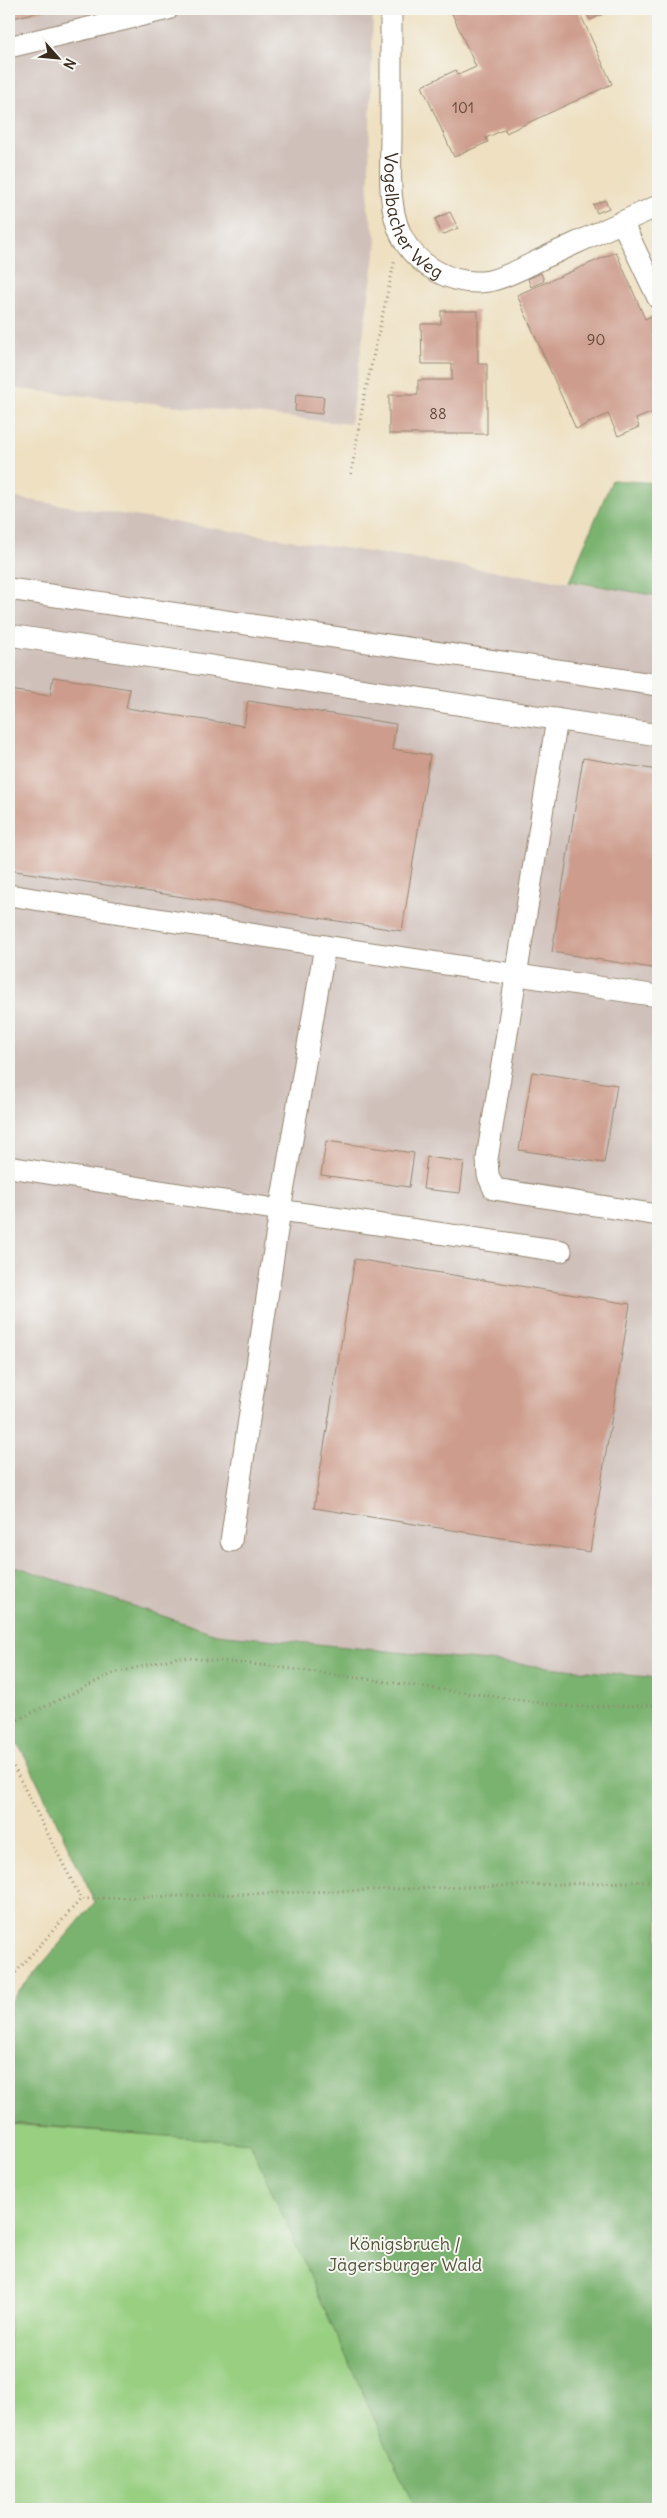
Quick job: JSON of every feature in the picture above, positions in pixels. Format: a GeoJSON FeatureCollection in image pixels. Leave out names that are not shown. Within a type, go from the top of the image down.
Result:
{"type":"FeatureCollection","features":[{"type":"Feature","properties":{"kind":"street"},"geometry":{"type":"LineString","coordinates":[[9,47],[168,9]]}},
{"type":"Feature","properties":{"kind":"street","name":"Vogelbacher Weg"},"geometry":{"type":"LineString","coordinates":[[391,9],[392,183],[395,218],[407,246],[417,258],[431,269],[447,276],[468,281],[489,281],[522,268],[658,206]]}},
{"type":"Feature","properties":{"kind":"street"},"geometry":{"type":"LineString","coordinates":[[622,222],[658,298]]}},
{"type":"Feature","properties":{"kind":"street"},"geometry":{"type":"LineString","coordinates":[[9,589],[658,685]]}},
{"type":"Feature","properties":{"kind":"street"},"geometry":{"type":"LineString","coordinates":[[9,635],[658,735]]}},
{"type":"Feature","properties":{"kind":"street"},"geometry":{"type":"LineString","coordinates":[[557,719],[487,1158],[488,1175],[494,1189],[658,1215]]}},
{"type":"Feature","properties":{"kind":"street"},"geometry":{"type":"LineString","coordinates":[[9,895],[324,946],[658,996]]}},
{"type":"Feature","properties":{"kind":"street"},"geometry":{"type":"LineString","coordinates":[[231,1541],[280,1210],[324,946]]}},
{"type":"Feature","properties":{"kind":"street"},"geometry":{"type":"LineString","coordinates":[[9,1167],[280,1210],[561,1251]]}},
{"type":"Feature","properties":{"kind":"path"},"geometry":{"type":"LineString","coordinates":[[351,474],[385,295],[395,260],[407,246]]}},
{"type":"Feature","properties":{"kind":"path"},"geometry":{"type":"LineString","coordinates":[[9,1724],[112,1674],[178,1657],[270,1666],[571,1707],[658,1705]]}},
{"type":"Feature","properties":{"kind":"path"},"geometry":{"type":"LineString","coordinates":[[9,1758],[81,1899]]}},
{"type":"Feature","properties":{"kind":"path"},"geometry":{"type":"LineString","coordinates":[[9,1980],[81,1899],[658,1881]]}},
{"type":"Feature","properties":{"kind":"shaded area"},"geometry":{"type":"Polygon","coordinates":[[[9,9],[373,9],[368,209],[377,242],[350,424],[9,388],[9,9]]]}},
{"type":"Feature","properties":{"kind":"shaded area"},"geometry":{"type":"Polygon","coordinates":[[[9,497],[658,596],[658,1678],[216,1634],[9,1564],[9,497]]]}},
{"type":"Feature","properties":{"kind":"green space"},"geometry":{"type":"Polygon","coordinates":[[[612,480],[658,483],[658,596],[569,581],[612,480]]]}},
{"type":"Feature","properties":{"kind":"green space"},"geometry":{"type":"Polygon","coordinates":[[[9,1564],[216,1634],[658,1678],[658,2509],[415,2509],[250,2143],[9,2123],[9,2003],[95,1902],[23,1752],[9,1736],[9,1564]]]}},
{"type":"Feature","properties":{"kind":"green space","name":"Königsbruch / Jägersburger Wald"},"geometry":{"type":"Polygon","coordinates":[[[658,1707],[658,2509],[9,2509],[9,2124],[153,2135],[658,1707]]]}},
{"type":"Feature","properties":{"kind":"building"},"geometry":{"type":"Polygon","coordinates":[[[9,9],[50,9],[9,19],[9,9]]]}},
{"type":"Feature","properties":{"kind":"building"},"geometry":{"type":"Polygon","coordinates":[[[450,9],[578,9],[612,84],[506,133],[505,129],[486,138],[488,142],[454,157],[422,86],[456,70],[458,75],[476,67],[450,9]]]}},
{"type":"Feature","properties":{"kind":"building"},"geometry":{"type":"Polygon","coordinates":[[[585,9],[614,9],[590,20],[585,9]]]}},
{"type":"Feature","properties":{"kind":"building"},"geometry":{"type":"Polygon","coordinates":[[[605,200],[609,208],[597,213],[593,205],[605,200]]]}},
{"type":"Feature","properties":{"kind":"building"},"geometry":{"type":"Polygon","coordinates":[[[450,212],[458,228],[442,235],[435,219],[450,212]]]}},
{"type":"Feature","properties":{"kind":"building"},"geometry":{"type":"Polygon","coordinates":[[[616,252],[645,319],[658,313],[658,330],[651,333],[658,348],[658,410],[636,419],[639,427],[618,436],[608,414],[576,429],[517,295],[616,252]]]}},
{"type":"Feature","properties":{"kind":"building"},"geometry":{"type":"Polygon","coordinates":[[[541,273],[544,281],[531,287],[528,279],[541,273]]]}},
{"type":"Feature","properties":{"kind":"building"},"geometry":{"type":"Polygon","coordinates":[[[441,311],[478,311],[478,364],[487,364],[487,434],[389,434],[389,395],[418,395],[418,380],[452,380],[452,364],[422,364],[421,324],[441,324],[441,311]]]}},
{"type":"Feature","properties":{"kind":"building"},"geometry":{"type":"Polygon","coordinates":[[[296,394],[324,397],[322,414],[295,411],[296,394]]]}},
{"type":"Feature","properties":{"kind":"building"},"geometry":{"type":"Polygon","coordinates":[[[53,677],[130,689],[126,708],[244,726],[248,701],[396,724],[392,749],[430,755],[402,931],[9,870],[9,690],[50,696],[53,677]]]}},
{"type":"Feature","properties":{"kind":"building"},"geometry":{"type":"Polygon","coordinates":[[[583,758],[658,770],[658,969],[552,952],[583,758]]]}},
{"type":"Feature","properties":{"kind":"building"},"geometry":{"type":"Polygon","coordinates":[[[532,1072],[617,1085],[604,1163],[519,1150],[532,1072]]]}},
{"type":"Feature","properties":{"kind":"building"},"geometry":{"type":"Polygon","coordinates":[[[326,1141],[414,1153],[409,1187],[321,1175],[326,1141]]]}},
{"type":"Feature","properties":{"kind":"building"},"geometry":{"type":"Polygon","coordinates":[[[427,1157],[464,1162],[460,1193],[423,1189],[427,1157]]]}},
{"type":"Feature","properties":{"kind":"building"},"geometry":{"type":"Polygon","coordinates":[[[355,1259],[630,1304],[590,1552],[314,1508],[355,1259]]]}}]}
